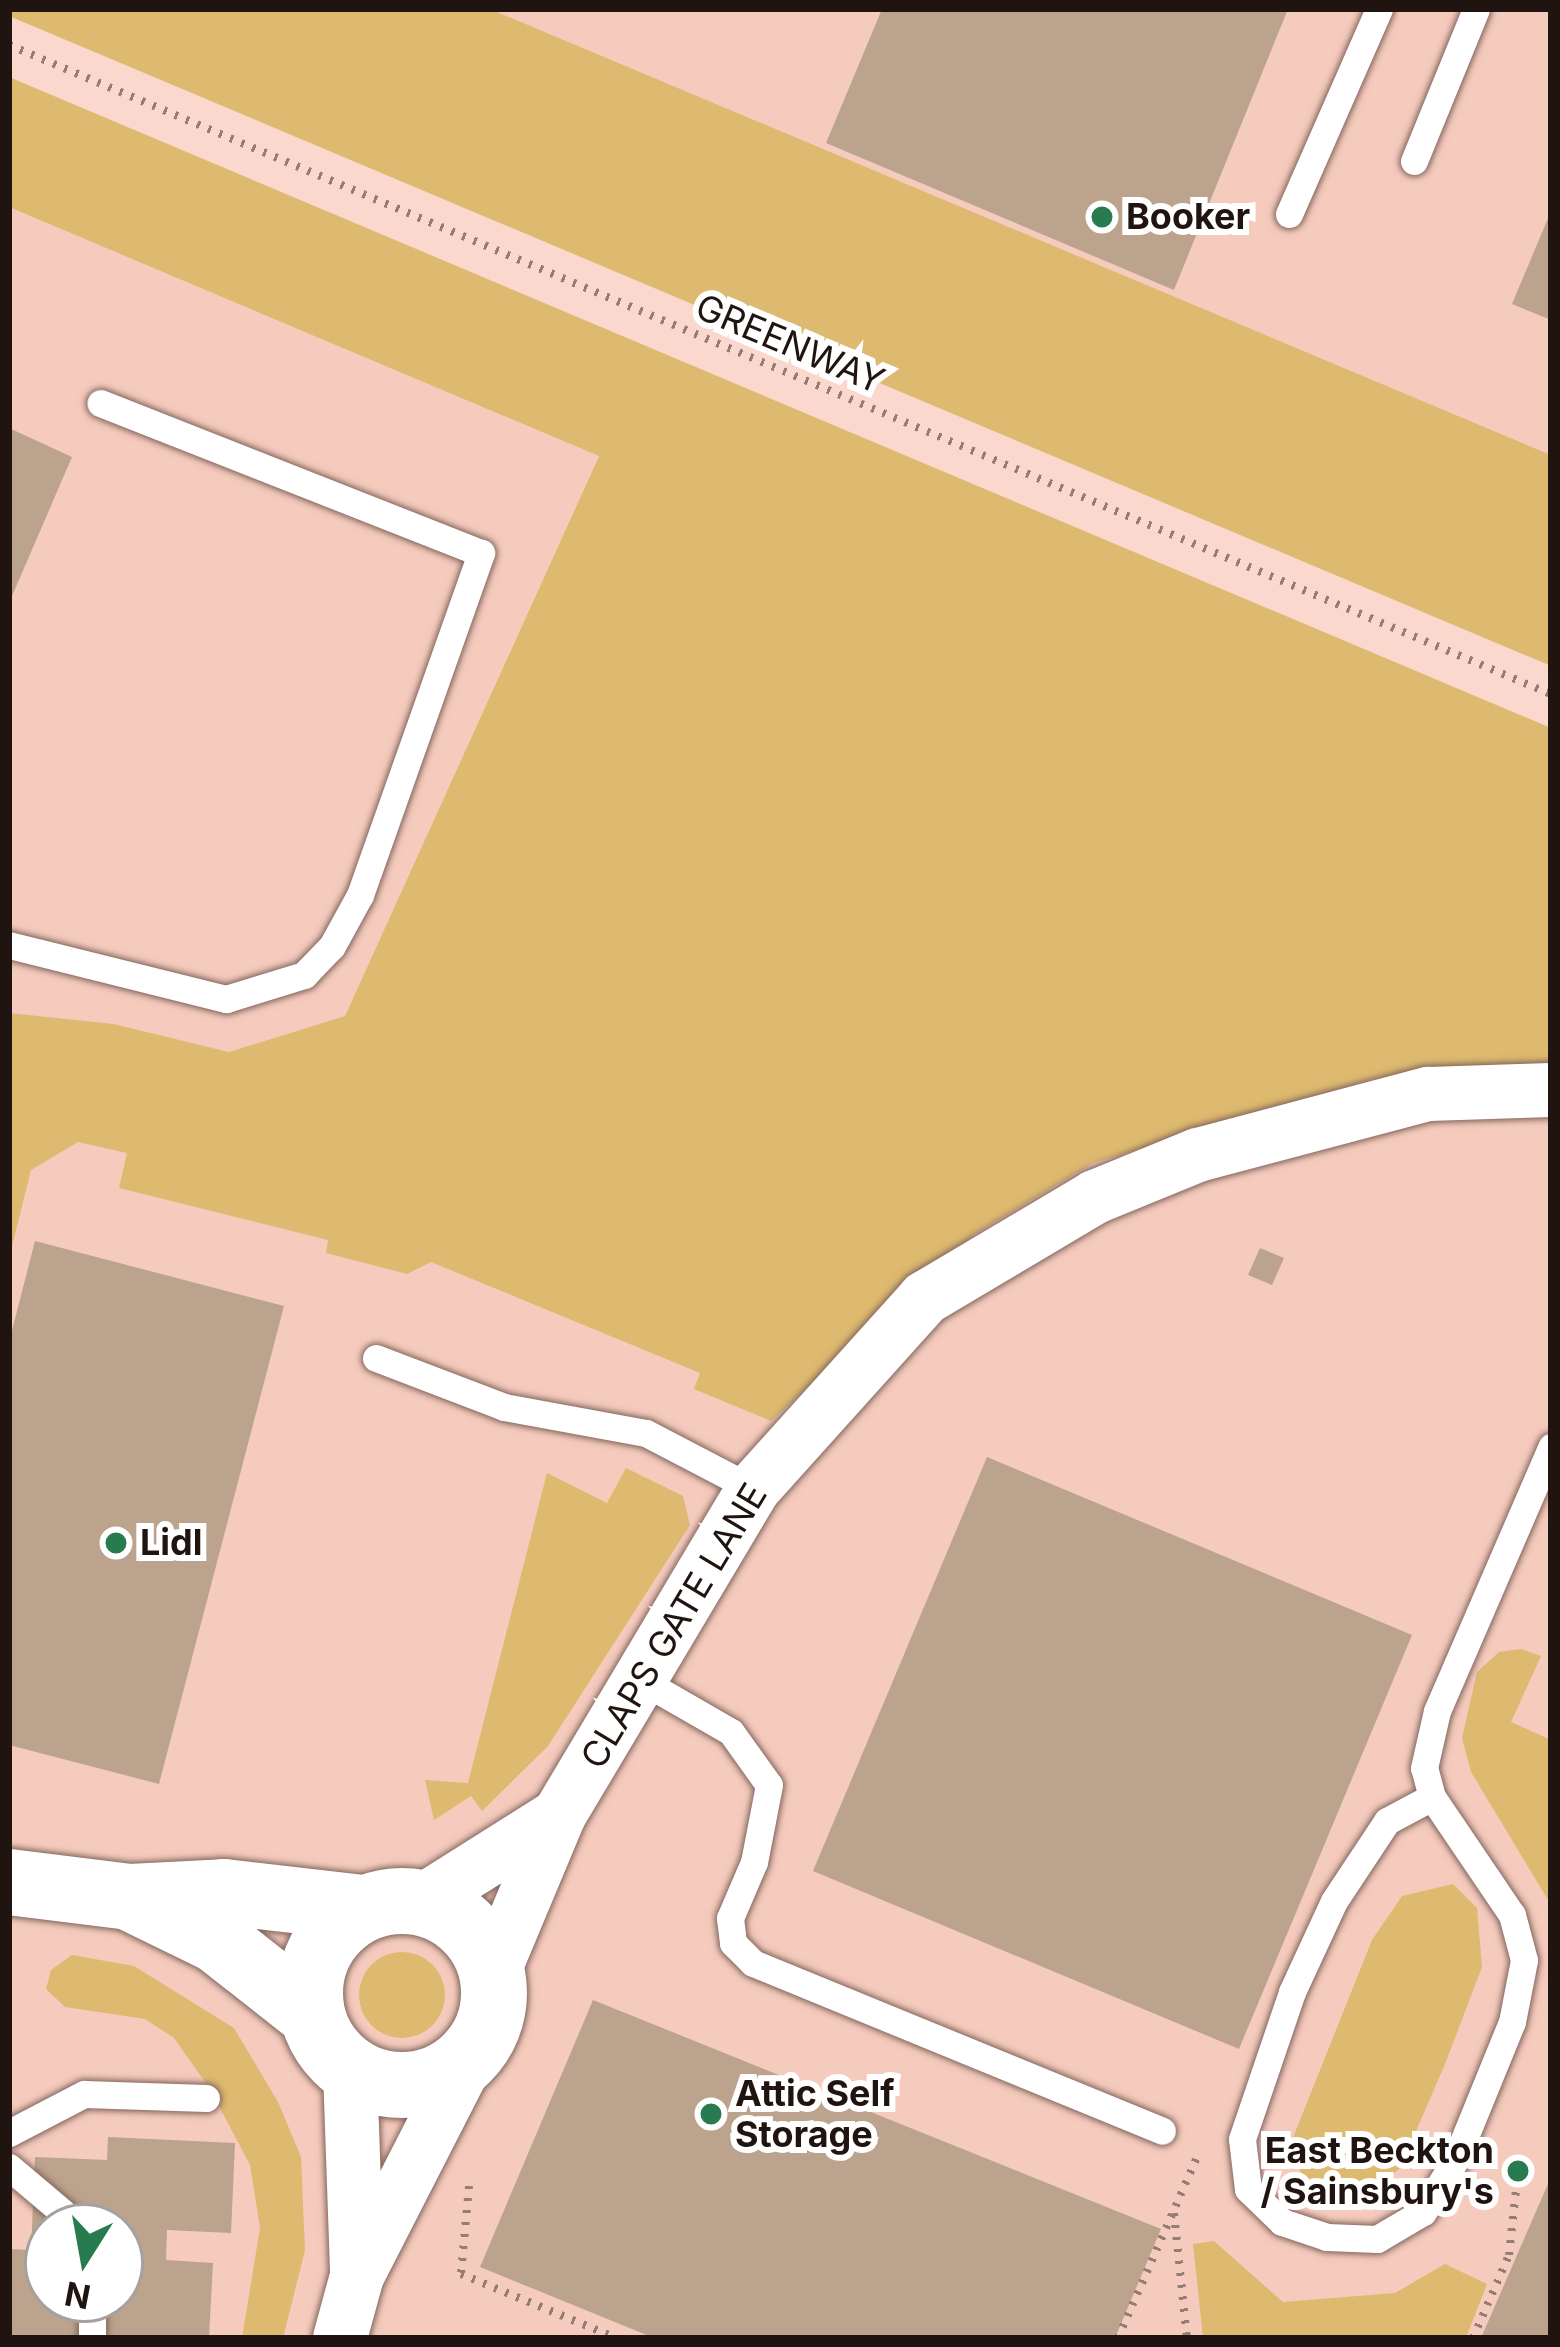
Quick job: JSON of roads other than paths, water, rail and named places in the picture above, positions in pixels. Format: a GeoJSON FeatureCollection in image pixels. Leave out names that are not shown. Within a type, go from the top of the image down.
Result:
{"type":"FeatureCollection","features":[{"type":"Feature","properties":{"kind":"street","name":"CLAPS GATE LANE"},"geometry":{"type":"LineString","coordinates":[[468,2059],[494,2004],[493,1973],[559,1815],[753,1489],[925,1298],[1095,1197],[1324,1116],[1427,1094],[1551,1090]]}},
{"type":"Feature","properties":{"kind":"street","name":"CLAPS GATE LANE"},"geometry":{"type":"LineString","coordinates":[[311,2014],[318,1952],[392,1905],[559,1815]]}},
{"type":"Feature","properties":{"kind":"street"},"geometry":{"type":"LineString","coordinates":[[9,1882],[130,1897],[224,1892],[392,1905],[454,1916],[479,1941],[493,1973]]}},
{"type":"Feature","properties":{"kind":"street"},"geometry":{"type":"LineString","coordinates":[[130,1897],[217,1940],[311,2014],[325,2045],[350,2070],[413,2085],[468,2059]]}},
{"type":"Feature","properties":{"kind":"street"},"geometry":{"type":"LineString","coordinates":[[340,2338],[357,2276],[468,2059]]}},
{"type":"Feature","properties":{"kind":"street"},"geometry":{"type":"LineString","coordinates":[[350,2070],[357,2276]]}},
{"type":"Feature","properties":{"kind":"lane"},"geometry":{"type":"LineString","coordinates":[[1289,214],[1379,9]]}},
{"type":"Feature","properties":{"kind":"lane"},"geometry":{"type":"LineString","coordinates":[[1414,161],[1476,9]]}},
{"type":"Feature","properties":{"kind":"lane"},"geometry":{"type":"LineString","coordinates":[[9,945],[226,999],[304,975],[332,946],[360,895],[482,553],[100,403]]}},
{"type":"Feature","properties":{"kind":"lane"},"geometry":{"type":"LineString","coordinates":[[376,1358],[504,1407],[646,1432],[753,1489]]}},
{"type":"Feature","properties":{"kind":"lane"},"geometry":{"type":"LineString","coordinates":[[1432,1796],[1387,1821],[1334,1901],[1284,2013],[1242,2140],[1248,2189],[1282,2222],[1328,2237],[1377,2239],[1423,2212],[1456,2159],[1512,2022],[1524,1960],[1512,1915],[1432,1796],[1424,1768],[1437,1711],[1551,1448]]}},
{"type":"Feature","properties":{"kind":"lane"},"geometry":{"type":"LineString","coordinates":[[639,1679],[730,1732],[769,1785],[770,1808],[730,1918],[733,1943],[753,1964],[1162,2131]]}},
{"type":"Feature","properties":{"kind":"lane"},"geometry":{"type":"LineString","coordinates":[[9,2133],[84,2094],[206,2098]]}},
{"type":"Feature","properties":{"kind":"lane"},"geometry":{"type":"LineString","coordinates":[[9,2167],[52,2203]]}},
{"type":"Feature","properties":{"kind":"place","name":"Booker"},"geometry":{"type":"Point","coordinates":[1102,217]}},
{"type":"Feature","properties":{"kind":"place","name":"Lidl"},"geometry":{"type":"Point","coordinates":[116,1543]}},
{"type":"Feature","properties":{"kind":"place","name":"Attic Self Storage"},"geometry":{"type":"Point","coordinates":[711,2114]}},
{"type":"Feature","properties":{"kind":"place","name":"East Beckton / Sainsbury's"},"geometry":{"type":"Point","coordinates":[1518,2171]}}]}
